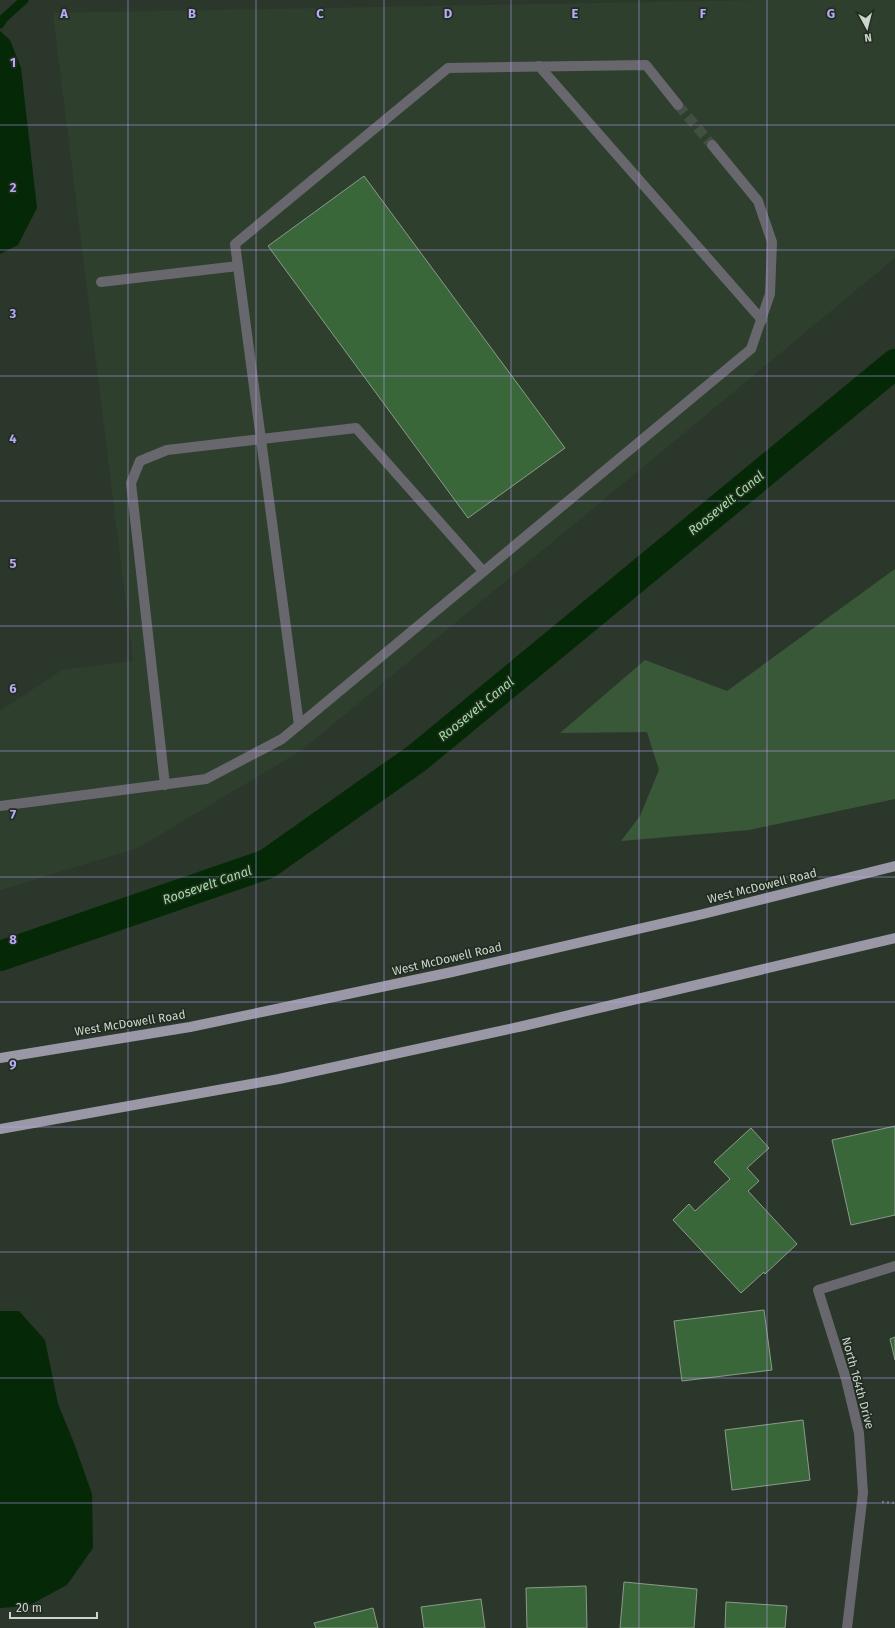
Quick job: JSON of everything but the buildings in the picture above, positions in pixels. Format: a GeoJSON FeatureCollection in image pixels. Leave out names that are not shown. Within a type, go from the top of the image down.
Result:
{"type":"FeatureCollection","features":[{"type":"Feature","properties":{"kind":"main road","name":"West McDowell Road"},"geometry":{"type":"LineString","coordinates":[[0,1058],[190,1027],[460,970],[673,921],[895,866]]}},
{"type":"Feature","properties":{"kind":"main road"},"geometry":{"type":"LineString","coordinates":[[0,1129],[280,1079],[523,1026],[895,938]]}},
{"type":"Feature","properties":{"kind":"street"},"geometry":{"type":"LineString","coordinates":[[299,724],[235,244],[448,68],[646,65],[678,105]]}},
{"type":"Feature","properties":{"kind":"street"},"geometry":{"type":"LineString","coordinates":[[539,66],[762,320]]}},
{"type":"Feature","properties":{"kind":"street"},"geometry":{"type":"LineString","coordinates":[[0,806],[206,779],[282,739],[751,349],[770,294],[772,242],[758,201],[712,145]]}},
{"type":"Feature","properties":{"kind":"street"},"geometry":{"type":"LineString","coordinates":[[101,282],[238,266]]}},
{"type":"Feature","properties":{"kind":"street"},"geometry":{"type":"LineString","coordinates":[[165,785],[130,483],[140,461],[167,450],[356,428],[483,571]]}},
{"type":"Feature","properties":{"kind":"street","name":"North 164th Drive"},"geometry":{"type":"LineString","coordinates":[[847,1628],[863,1493],[859,1432],[846,1380],[818,1290],[895,1266]]}},
{"type":"Feature","properties":{"kind":"shaded area"},"geometry":{"type":"Polygon","coordinates":[[[760,0],[895,0],[895,258],[302,750],[138,848],[0,890],[0,711],[62,670],[133,661],[53,13],[760,0]]]}},
{"type":"Feature","properties":{"kind":"shaded area"},"geometry":{"type":"Polygon","coordinates":[[[0,31],[10,40],[21,68],[37,208],[18,245],[0,254],[0,31]]]}},
{"type":"Feature","properties":{"kind":"shaded area"},"geometry":{"type":"Polygon","coordinates":[[[895,569],[895,799],[749,830],[621,841],[640,816],[659,770],[647,732],[560,733],[645,660],[727,691],[895,569]]]}},
{"type":"Feature","properties":{"kind":"shaded area"},"geometry":{"type":"Polygon","coordinates":[[[0,1311],[19,1311],[45,1340],[58,1404],[92,1494],[93,1548],[67,1585],[28,1606],[0,1608],[0,1311]]]}},
{"type":"Feature","properties":{"kind":"waterway"},"geometry":{"type":"LineString","coordinates":[[0,24],[4,18],[24,0]]}},
{"type":"Feature","properties":{"kind":"waterway","name":"Roosevelt Canal"},"geometry":{"type":"LineString","coordinates":[[0,956],[267,864],[417,758],[895,364]]}},
{"type":"Feature","properties":{"kind":"tunnel"},"geometry":{"type":"LineString","coordinates":[[678,105],[712,145]]}}]}
